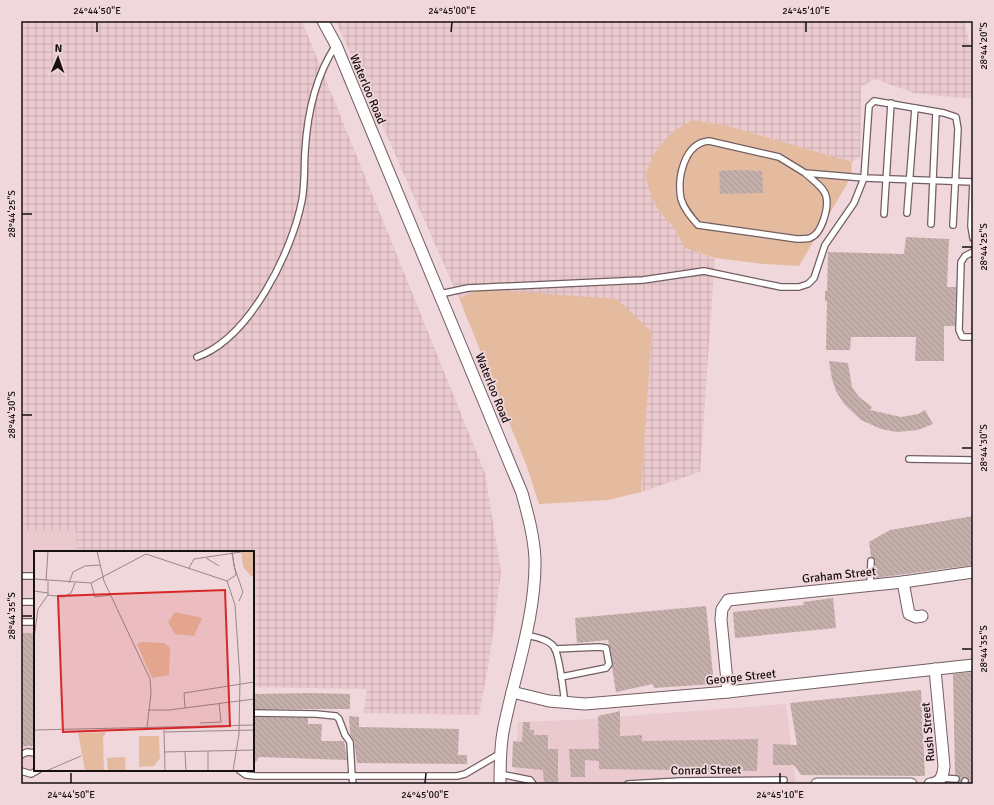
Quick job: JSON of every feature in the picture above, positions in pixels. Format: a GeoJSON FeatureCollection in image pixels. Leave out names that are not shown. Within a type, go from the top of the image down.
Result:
{"type":"FeatureCollection","features":[{"type":"Feature","properties":{"kind":"street","name":"Waterloo Road"},"geometry":{"type":"LineString","coordinates":[[323,21],[336,45],[440,294],[522,493],[526,509],[535,559],[532,594],[526,635],[503,734],[500,779]]}},
{"type":"Feature","properties":{"kind":"street","name":"Graham Street"},"geometry":{"type":"LineString","coordinates":[[728,692],[722,619],[722,608],[728,600],[903,582],[973,572]]}},
{"type":"Feature","properties":{"kind":"street"},"geometry":{"type":"LineString","coordinates":[[903,582],[909,614],[916,617],[922,616]]}},
{"type":"Feature","properties":{"kind":"street","name":"George Street"},"geometry":{"type":"LineString","coordinates":[[512,692],[565,703],[585,704],[728,692],[973,665]]}},
{"type":"Feature","properties":{"kind":"street","name":"Rush Street"},"geometry":{"type":"LineString","coordinates":[[930,784],[936,784],[942,778],[944,766],[935,669]]}},
{"type":"Feature","properties":{"kind":"street"},"geometry":{"type":"LineString","coordinates":[[817,784],[911,784]]}},
{"type":"Feature","properties":{"kind":"lane"},"geometry":{"type":"LineString","coordinates":[[197,357],[218,347],[251,312],[265,292],[285,252],[298,218],[302,200],[307,132],[312,105],[325,61],[336,45]]}},
{"type":"Feature","properties":{"kind":"lane"},"geometry":{"type":"LineString","coordinates":[[440,294],[468,288],[643,280],[704,271],[781,287],[808,284],[814,278],[825,246],[854,203],[864,178],[869,106],[874,101],[891,103],[956,117],[953,225]]}},
{"type":"Feature","properties":{"kind":"lane"},"geometry":{"type":"LineString","coordinates":[[884,214],[891,103]]}},
{"type":"Feature","properties":{"kind":"lane"},"geometry":{"type":"LineString","coordinates":[[907,213],[915,108]]}},
{"type":"Feature","properties":{"kind":"lane"},"geometry":{"type":"LineString","coordinates":[[931,224],[936,112]]}},
{"type":"Feature","properties":{"kind":"lane"},"geometry":{"type":"LineString","coordinates":[[805,173],[821,187],[826,196],[824,220],[815,234],[810,238],[797,239],[698,225],[685,209],[682,200],[681,179],[684,161],[694,149],[704,141],[710,140],[779,157],[805,173],[864,178],[973,182],[971,226],[973,238]]}},
{"type":"Feature","properties":{"kind":"lane"},"geometry":{"type":"LineString","coordinates":[[973,252],[965,256],[961,262],[959,330],[962,337],[973,337]]}},
{"type":"Feature","properties":{"kind":"lane"},"geometry":{"type":"LineString","coordinates":[[909,459],[973,460]]}},
{"type":"Feature","properties":{"kind":"lane"},"geometry":{"type":"LineString","coordinates":[[870,585],[871,561]]}},
{"type":"Feature","properties":{"kind":"lane"},"geometry":{"type":"LineString","coordinates":[[21,576],[34,576]]}},
{"type":"Feature","properties":{"kind":"lane"},"geometry":{"type":"LineString","coordinates":[[21,602],[34,602]]}},
{"type":"Feature","properties":{"kind":"lane"},"geometry":{"type":"LineString","coordinates":[[21,622],[34,622]]}},
{"type":"Feature","properties":{"kind":"lane"},"geometry":{"type":"LineString","coordinates":[[526,635],[548,642],[555,649],[565,703]]}},
{"type":"Feature","properties":{"kind":"lane"},"geometry":{"type":"LineString","coordinates":[[555,649],[599,647],[606,648],[608,651],[609,664],[606,668],[561,677]]}},
{"type":"Feature","properties":{"kind":"lane"},"geometry":{"type":"LineString","coordinates":[[254,713],[316,714],[336,716],[350,742],[353,784]]}},
{"type":"Feature","properties":{"kind":"lane"},"geometry":{"type":"LineString","coordinates":[[21,755],[27,752],[34,753]]}},
{"type":"Feature","properties":{"kind":"lane"},"geometry":{"type":"LineString","coordinates":[[240,771],[246,775],[255,776],[457,776],[465,774],[501,753]]}},
{"type":"Feature","properties":{"kind":"lane"},"geometry":{"type":"LineString","coordinates":[[21,771],[31,774],[36,771]]}},
{"type":"Feature","properties":{"kind":"lane"},"geometry":{"type":"LineString","coordinates":[[500,779],[523,778],[530,780],[534,784]]}},
{"type":"Feature","properties":{"kind":"lane"},"geometry":{"type":"LineString","coordinates":[[942,778],[956,779]]}},
{"type":"Feature","properties":{"kind":"lane","name":"Conrad Street"},"geometry":{"type":"LineString","coordinates":[[628,784],[682,781],[784,780]]}},
{"type":"Feature","properties":{"kind":"shaded area"},"geometry":{"type":"Polygon","coordinates":[[[21,21],[302,21],[485,473],[501,573],[489,661],[479,715],[364,713],[367,689],[254,687],[254,551],[77,551],[76,531],[21,531],[21,21]]]}},
{"type":"Feature","properties":{"kind":"shaded area"},"geometry":{"type":"Polygon","coordinates":[[[336,21],[964,21],[973,57],[972,99],[914,93],[875,79],[861,87],[860,157],[852,162],[724,125],[692,120],[659,211],[672,225],[685,248],[715,258],[700,472],[641,492],[652,332],[480,289],[459,298],[336,21]]]}},
{"type":"Feature","properties":{"kind":"shaded area"},"geometry":{"type":"Polygon","coordinates":[[[692,120],[724,125],[852,162],[851,177],[799,266],[764,264],[715,258],[685,248],[672,225],[659,211],[652,198],[645,175],[654,154],[671,133],[692,120]]]}},
{"type":"Feature","properties":{"kind":"shaded area"},"geometry":{"type":"Polygon","coordinates":[[[480,289],[617,299],[652,332],[641,492],[608,500],[539,504],[527,467],[459,298],[480,289]]]}},
{"type":"Feature","properties":{"kind":"shaded area"},"geometry":{"type":"Polygon","coordinates":[[[21,531],[77,531],[77,551],[34,551],[34,771],[82,772],[21,771],[21,531]]]}},
{"type":"Feature","properties":{"kind":"shaded area"},"geometry":{"type":"Polygon","coordinates":[[[786,704],[796,784],[514,784],[518,722],[575,720],[786,704]]]}},
{"type":"Feature","properties":{"kind":"shaded area"},"geometry":{"type":"Polygon","coordinates":[[[82,771],[215,771],[82,772],[82,771]]]}},
{"type":"Feature","properties":{"kind":"building"},"geometry":{"type":"Polygon","coordinates":[[[719,171],[762,171],[763,193],[720,194],[719,171]]]}},
{"type":"Feature","properties":{"kind":"building"},"geometry":{"type":"Polygon","coordinates":[[[906,237],[949,239],[947,287],[956,287],[955,326],[944,326],[944,361],[915,361],[916,337],[851,337],[850,350],[826,350],[827,301],[825,301],[825,291],[827,291],[828,252],[904,254],[906,237]]]}},
{"type":"Feature","properties":{"kind":"building"},"geometry":{"type":"Polygon","coordinates":[[[829,361],[848,363],[852,387],[859,397],[872,407],[870,410],[901,417],[918,414],[925,410],[933,424],[918,430],[897,432],[881,429],[861,420],[844,404],[836,391],[829,361]]]}},
{"type":"Feature","properties":{"kind":"building"},"geometry":{"type":"Polygon","coordinates":[[[973,516],[973,565],[876,578],[875,561],[871,557],[869,542],[890,530],[973,516]]]}},
{"type":"Feature","properties":{"kind":"building"},"geometry":{"type":"Polygon","coordinates":[[[833,598],[836,628],[735,638],[733,612],[804,605],[803,602],[833,598]]]}},
{"type":"Feature","properties":{"kind":"building"},"geometry":{"type":"Polygon","coordinates":[[[706,606],[714,684],[654,688],[653,684],[616,692],[612,667],[613,663],[608,640],[577,643],[575,618],[706,606]]]}},
{"type":"Feature","properties":{"kind":"building"},"geometry":{"type":"Polygon","coordinates":[[[21,633],[34,633],[34,746],[21,746],[21,633]]]}},
{"type":"Feature","properties":{"kind":"building"},"geometry":{"type":"Polygon","coordinates":[[[973,672],[973,784],[968,784],[968,778],[965,777],[962,778],[960,784],[956,783],[960,779],[955,775],[953,674],[973,672]]]}},
{"type":"Feature","properties":{"kind":"building"},"geometry":{"type":"Polygon","coordinates":[[[921,690],[925,776],[801,775],[794,765],[773,765],[773,744],[797,745],[790,703],[921,690]]]}},
{"type":"Feature","properties":{"kind":"building"},"geometry":{"type":"Polygon","coordinates":[[[254,694],[350,694],[350,709],[254,709],[254,694]]]}},
{"type":"Feature","properties":{"kind":"building"},"geometry":{"type":"Polygon","coordinates":[[[620,711],[620,736],[642,735],[642,741],[758,739],[757,771],[599,769],[599,761],[585,760],[585,777],[571,777],[569,749],[599,749],[598,716],[620,711]]]}},
{"type":"Feature","properties":{"kind":"building"},"geometry":{"type":"Polygon","coordinates":[[[349,716],[359,717],[359,727],[459,729],[458,755],[467,755],[467,764],[357,763],[354,741],[350,734],[349,716]]]}},
{"type":"Feature","properties":{"kind":"building"},"geometry":{"type":"Polygon","coordinates":[[[255,717],[308,718],[308,724],[322,724],[321,741],[344,741],[347,760],[259,757],[254,764],[255,717]]]}},
{"type":"Feature","properties":{"kind":"building"},"geometry":{"type":"Polygon","coordinates":[[[523,722],[530,722],[530,730],[534,730],[534,735],[548,735],[548,749],[558,749],[558,784],[544,784],[543,770],[512,767],[513,741],[522,742],[523,722]]]}}]}
